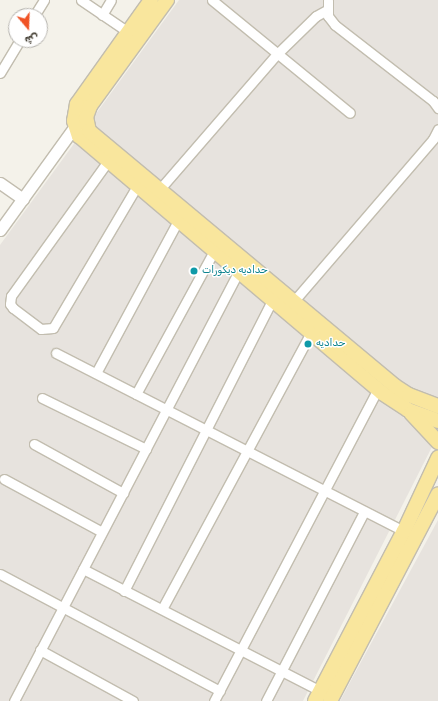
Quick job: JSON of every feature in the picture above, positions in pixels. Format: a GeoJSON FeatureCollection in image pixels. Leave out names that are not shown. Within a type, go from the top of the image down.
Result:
{"type":"FeatureCollection","features":[{"type":"Feature","properties":{"kind":"main road"},"geometry":{"type":"LineString","coordinates":[[151,0],[78,104],[83,140],[378,390],[408,410],[438,442]]}},
{"type":"Feature","properties":{"kind":"main road"},"geometry":{"type":"LineString","coordinates":[[80,124],[90,106],[167,0]]}},
{"type":"Feature","properties":{"kind":"main road"},"geometry":{"type":"LineString","coordinates":[[80,124],[395,386],[417,398],[438,406]]}},
{"type":"Feature","properties":{"kind":"main road"},"geometry":{"type":"LineString","coordinates":[[408,410],[417,398]]}},
{"type":"Feature","properties":{"kind":"main road"},"geometry":{"type":"LineString","coordinates":[[408,410],[438,421]]}},
{"type":"Feature","properties":{"kind":"main road"},"geometry":{"type":"LineString","coordinates":[[322,698],[438,458]]}},
{"type":"Feature","properties":{"kind":"main road"},"geometry":{"type":"LineString","coordinates":[[322,698],[438,494]]}},
{"type":"Feature","properties":{"kind":"street"},"geometry":{"type":"LineString","coordinates":[[81,0],[128,32]]}},
{"type":"Feature","properties":{"kind":"street"},"geometry":{"type":"LineString","coordinates":[[102,15],[111,0]]}},
{"type":"Feature","properties":{"kind":"street"},"geometry":{"type":"LineString","coordinates":[[212,0],[350,113]]}},
{"type":"Feature","properties":{"kind":"street"},"geometry":{"type":"LineString","coordinates":[[328,0],[327,10],[335,25],[432,101],[438,108]]}},
{"type":"Feature","properties":{"kind":"street"},"geometry":{"type":"LineString","coordinates":[[159,190],[277,54],[316,16],[327,10]]}},
{"type":"Feature","properties":{"kind":"street"},"geometry":{"type":"LineString","coordinates":[[0,73],[15,48]]}},
{"type":"Feature","properties":{"kind":"street"},"geometry":{"type":"LineString","coordinates":[[0,230],[80,124]]}},
{"type":"Feature","properties":{"kind":"street"},"geometry":{"type":"LineString","coordinates":[[293,302],[433,139],[438,129]]}},
{"type":"Feature","properties":{"kind":"street"},"geometry":{"type":"LineString","coordinates":[[108,161],[11,296],[9,301],[13,308],[41,329],[53,328],[137,186]]}},
{"type":"Feature","properties":{"kind":"street"},"geometry":{"type":"LineString","coordinates":[[0,183],[23,199]]}},
{"type":"Feature","properties":{"kind":"street"},"geometry":{"type":"LineString","coordinates":[[96,373],[178,221]]}},
{"type":"Feature","properties":{"kind":"street"},"geometry":{"type":"LineString","coordinates":[[136,394],[214,251]]}},
{"type":"Feature","properties":{"kind":"street"},"geometry":{"type":"LineString","coordinates":[[14,701],[238,272]]}},
{"type":"Feature","properties":{"kind":"street"},"geometry":{"type":"LineString","coordinates":[[124,590],[272,300]]}},
{"type":"Feature","properties":{"kind":"street"},"geometry":{"type":"LineString","coordinates":[[162,610],[311,332]]}},
{"type":"Feature","properties":{"kind":"street"},"geometry":{"type":"LineString","coordinates":[[56,353],[324,490],[364,512],[404,531]]}},
{"type":"Feature","properties":{"kind":"street"},"geometry":{"type":"LineString","coordinates":[[214,701],[378,390]]}},
{"type":"Feature","properties":{"kind":"street"},"geometry":{"type":"LineString","coordinates":[[42,398],[146,449]]}},
{"type":"Feature","properties":{"kind":"street"},"geometry":{"type":"LineString","coordinates":[[34,444],[123,493]]}},
{"type":"Feature","properties":{"kind":"street"},"geometry":{"type":"LineString","coordinates":[[4,479],[102,532]]}},
{"type":"Feature","properties":{"kind":"street"},"geometry":{"type":"LineString","coordinates":[[266,701],[364,512]]}},
{"type":"Feature","properties":{"kind":"street"},"geometry":{"type":"LineString","coordinates":[[83,569],[282,671],[322,698]]}},
{"type":"Feature","properties":{"kind":"street"},"geometry":{"type":"LineString","coordinates":[[0,574],[62,609],[220,691]]}},
{"type":"Feature","properties":{"kind":"street"},"geometry":{"type":"LineString","coordinates":[[40,650],[133,701]]}},
{"type":"Feature","properties":{"kind":"shaded area"},"geometry":{"type":"Polygon","coordinates":[[[179,0],[438,0],[438,435],[303,701],[0,701],[0,245],[179,0]]]}},
{"type":"Feature","properties":{"kind":"shaded area"},"geometry":{"type":"Polygon","coordinates":[[[438,520],[438,701],[340,701],[355,673],[438,520]]]}},
{"type":"Feature","properties":{"kind":"place","name":"حداديه ديكورات"},"geometry":{"type":"Point","coordinates":[194,271]}},
{"type":"Feature","properties":{"kind":"place","name":"حداديه"},"geometry":{"type":"Point","coordinates":[308,344]}}]}
